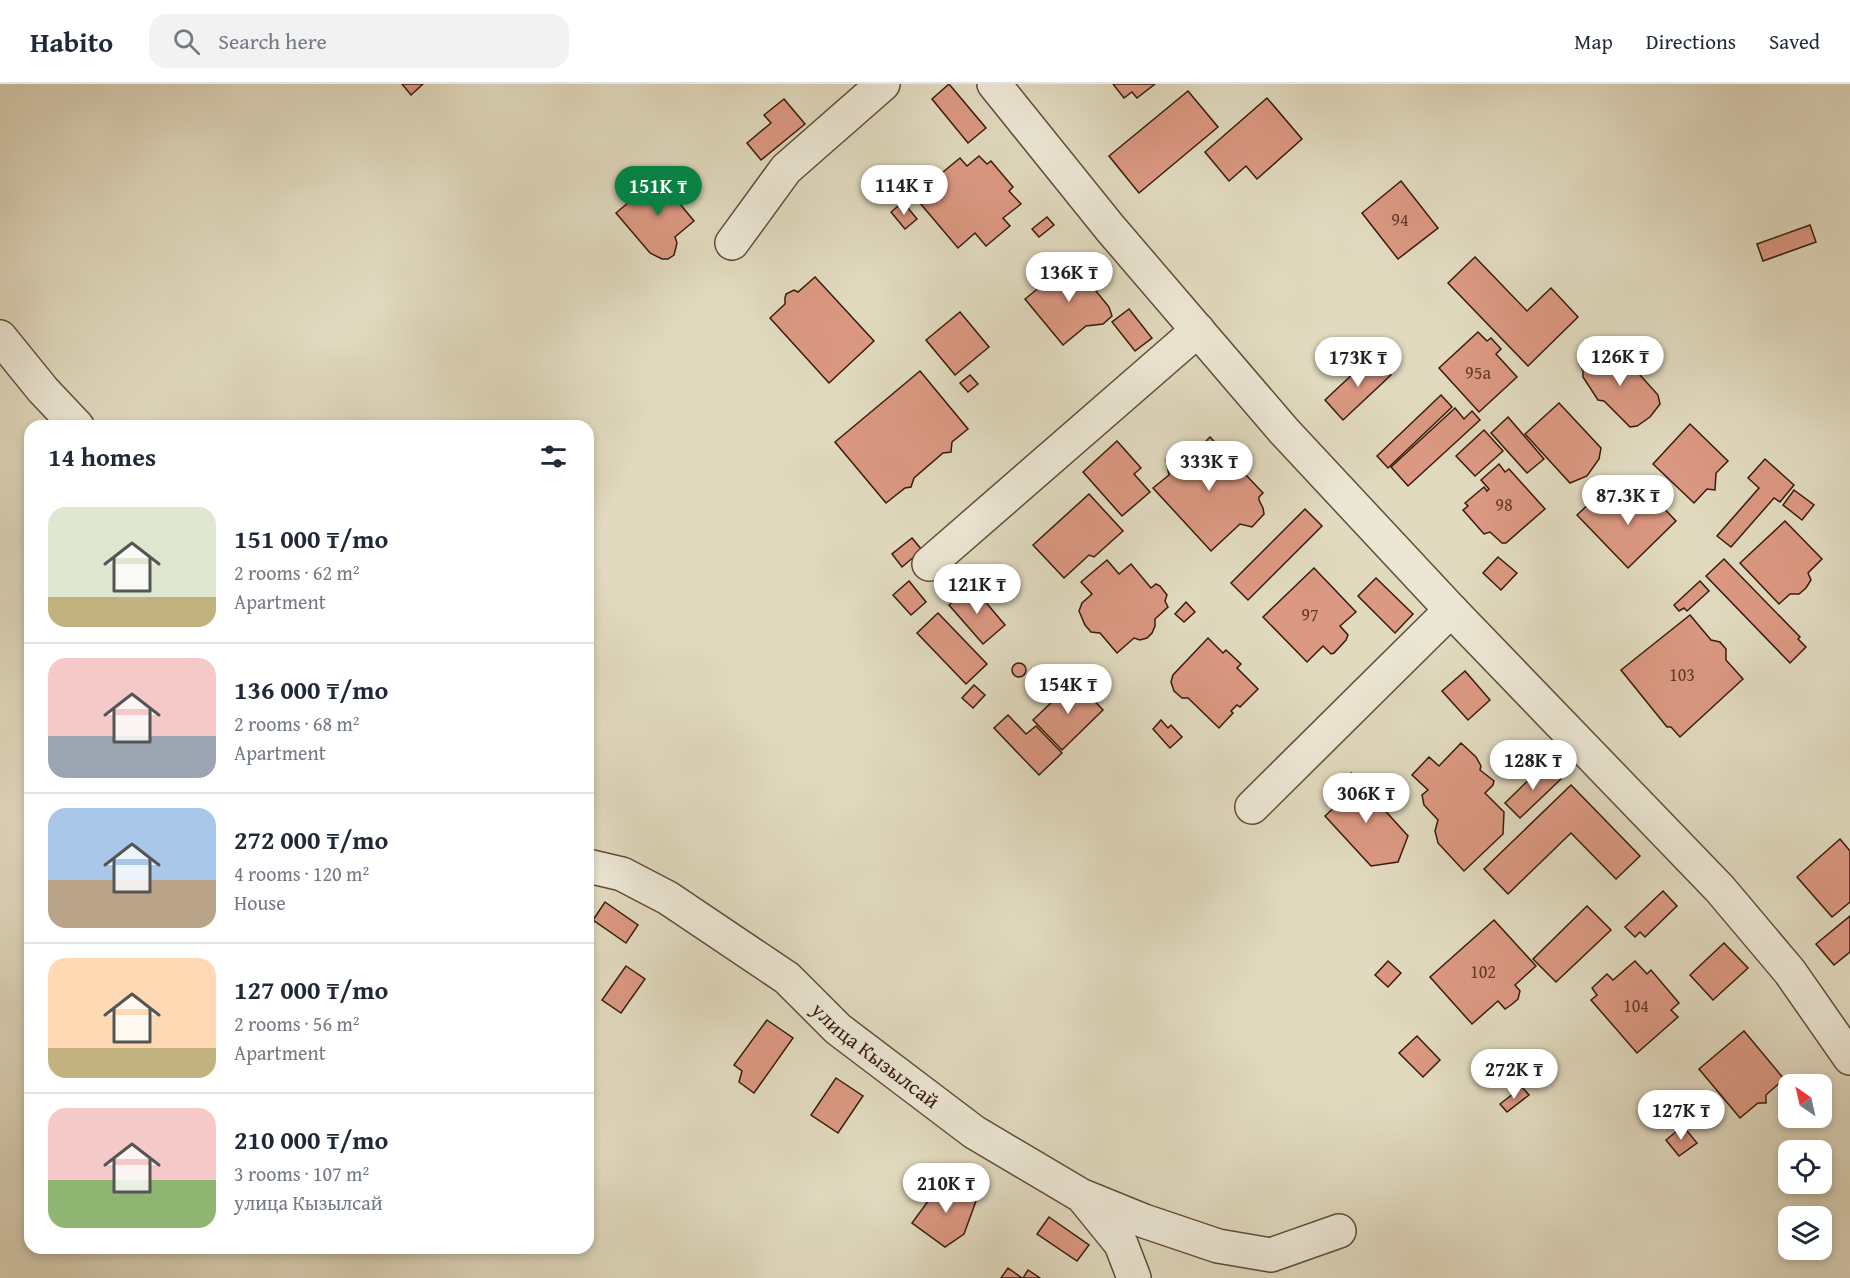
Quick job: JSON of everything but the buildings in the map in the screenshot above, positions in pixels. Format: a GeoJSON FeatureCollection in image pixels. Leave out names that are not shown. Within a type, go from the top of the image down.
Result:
{"type":"FeatureCollection","features":[{"type":"Feature","properties":{"kind":"street"},"geometry":{"type":"LineString","coordinates":[[732,243],[786,169],[884,84]]}},
{"type":"Feature","properties":{"kind":"street"},"geometry":{"type":"LineString","coordinates":[[994,84],[1110,228],[1284,431],[1451,610],[1720,889],[1790,972],[1850,1058]]}},
{"type":"Feature","properties":{"kind":"street"},"geometry":{"type":"LineString","coordinates":[[929,564],[1198,330]]}},
{"type":"Feature","properties":{"kind":"street"},"geometry":{"type":"LineString","coordinates":[[0,337],[43,390],[71,420]]}},
{"type":"Feature","properties":{"kind":"street"},"geometry":{"type":"LineString","coordinates":[[1252,807],[1451,610]]}},
{"type":"Feature","properties":{"kind":"street","name":"улица Кызылсай"},"geometry":{"type":"LineString","coordinates":[[594,867],[622,874],[668,898],[787,978],[838,1029],[974,1132],[1082,1196],[1121,1244],[1134,1278]]}},
{"type":"Feature","properties":{"kind":"street"},"geometry":{"type":"LineString","coordinates":[[1082,1196],[1144,1221],[1218,1246],[1271,1255],[1339,1231]]}}]}
